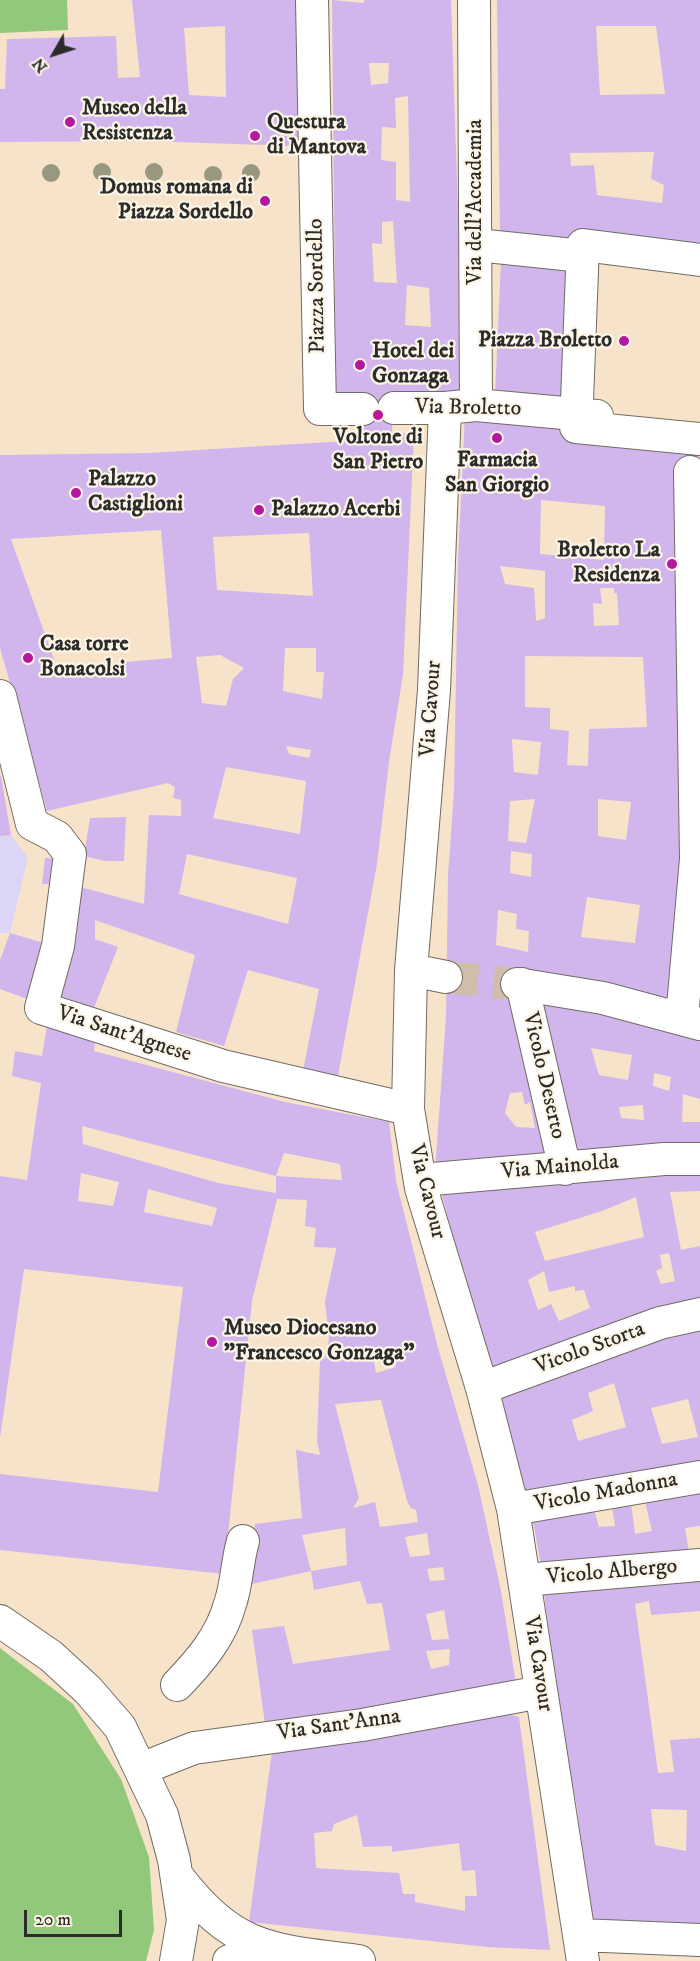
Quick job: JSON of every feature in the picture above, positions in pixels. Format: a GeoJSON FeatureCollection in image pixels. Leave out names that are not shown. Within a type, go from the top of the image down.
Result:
{"type":"FeatureCollection","features":[{"type":"Feature","properties":{"kind":"street","name":"Piazza Sordello"},"geometry":{"type":"LineString","coordinates":[[312,0],[313,162],[319,271],[320,409],[363,409]]}},
{"type":"Feature","properties":{"kind":"street","name":"Via dell'Accademia"},"geometry":{"type":"LineString","coordinates":[[474,0],[476,405]]}},
{"type":"Feature","properties":{"kind":"street"},"geometry":{"type":"LineString","coordinates":[[477,245],[583,256]]}},
{"type":"Feature","properties":{"kind":"street"},"geometry":{"type":"LineString","coordinates":[[695,436],[576,427],[583,245],[700,260]]}},
{"type":"Feature","properties":{"kind":"street","name":"Via Broletto"},"geometry":{"type":"LineString","coordinates":[[394,408],[445,408],[476,405],[578,414]]}},
{"type":"Feature","properties":{"kind":"street","name":"Via Cavour"},"geometry":{"type":"LineString","coordinates":[[445,408],[434,690],[411,970],[408,1108],[421,1180],[482,1388],[513,1509],[582,1948]]}},
{"type":"Feature","properties":{"kind":"street"},"geometry":{"type":"LineString","coordinates":[[683,1018],[696,859],[690,472]]}},
{"type":"Feature","properties":{"kind":"street","name":"Via Sant'Agnese"},"geometry":{"type":"LineString","coordinates":[[0,696],[32,824],[57,837],[70,854],[58,946],[41,1008],[223,1066],[408,1108]]}},
{"type":"Feature","properties":{"kind":"street"},"geometry":{"type":"LineString","coordinates":[[411,970],[446,977]]}},
{"type":"Feature","properties":{"kind":"street","name":"Vicolo Deserto"},"geometry":{"type":"LineString","coordinates":[[565,1169],[519,984],[603,998],[683,1018]]}},
{"type":"Feature","properties":{"kind":"street","name":"Via Mainolda"},"geometry":{"type":"LineString","coordinates":[[421,1180],[664,1159],[700,1159]]}},
{"type":"Feature","properties":{"kind":"street","name":"Vicolo Storta"},"geometry":{"type":"LineString","coordinates":[[482,1388],[660,1323],[700,1314]]}},
{"type":"Feature","properties":{"kind":"street","name":"Vicolo Madonna"},"geometry":{"type":"LineString","coordinates":[[513,1509],[700,1477]]}},
{"type":"Feature","properties":{"kind":"street"},"geometry":{"type":"LineString","coordinates":[[177,1685],[208,1650],[222,1627],[231,1603],[243,1540]]}},
{"type":"Feature","properties":{"kind":"street","name":"Vicolo Albergo"},"geometry":{"type":"LineString","coordinates":[[524,1580],[700,1565]]}},
{"type":"Feature","properties":{"kind":"street"},"geometry":{"type":"LineString","coordinates":[[0,1621],[51,1656],[88,1690],[120,1727],[162,1815],[177,1876],[183,1920],[176,1961]]}},
{"type":"Feature","properties":{"kind":"street","name":"Via Sant'Anna"},"geometry":{"type":"LineString","coordinates":[[141,1769],[194,1748],[362,1725],[541,1692]]}},
{"type":"Feature","properties":{"kind":"street"},"geometry":{"type":"LineString","coordinates":[[177,1876],[203,1908],[224,1925],[256,1943],[280,1951],[359,1961]]}},
{"type":"Feature","properties":{"kind":"street"},"geometry":{"type":"LineString","coordinates":[[582,1948],[700,1941]]}},
{"type":"Feature","properties":{"kind":"street"},"geometry":{"type":"LineString","coordinates":[[229,1961],[249,1954],[280,1951]]}},
{"type":"Feature","properties":{"kind":"shaded area"},"geometry":{"type":"Polygon","coordinates":[[[11,835],[28,857],[10,933],[0,933],[0,836],[11,835]]]}},
{"type":"Feature","properties":{"kind":"green space"},"geometry":{"type":"Polygon","coordinates":[[[0,0],[67,0],[68,30],[0,33],[0,0]]]}},
{"type":"Feature","properties":{"kind":"green space"},"geometry":{"type":"Polygon","coordinates":[[[0,1648],[73,1704],[121,1779],[149,1857],[154,1930],[146,1961],[0,1961],[0,1648]]]}},
{"type":"Feature","properties":{"kind":"building"},"geometry":{"type":"Polygon","coordinates":[[[132,0],[297,0],[298,146],[142,141],[0,142],[0,89],[5,89],[7,39],[116,36],[118,78],[140,77],[132,0]],[[225,26],[184,28],[189,95],[226,97],[225,26]]]}},
{"type":"Feature","properties":{"kind":"building"},"geometry":{"type":"Polygon","coordinates":[[[332,0],[364,3],[364,0],[451,0],[464,393],[394,393],[392,433],[414,434],[403,675],[389,762],[377,864],[337,1081],[303,1071],[319,989],[248,970],[224,1046],[176,1032],[195,955],[95,920],[95,939],[118,947],[94,1008],[58,995],[80,887],[144,904],[149,815],[181,816],[181,800],[173,798],[175,787],[168,783],[47,811],[0,648],[0,455],[149,453],[362,440],[363,409],[336,396],[332,0]],[[369,63],[371,85],[388,83],[389,63],[369,63]],[[408,96],[395,98],[396,128],[382,127],[381,160],[396,162],[396,200],[410,202],[408,96]],[[393,221],[382,222],[382,244],[372,243],[374,282],[397,283],[393,221]],[[407,285],[405,325],[431,327],[429,288],[407,285]],[[161,530],[11,539],[57,668],[172,658],[161,530]],[[309,533],[213,537],[217,590],[313,596],[309,533]],[[285,648],[283,691],[322,699],[324,672],[316,672],[316,648],[285,648]],[[220,655],[196,657],[202,703],[226,706],[233,679],[244,668],[220,655]],[[286,746],[289,754],[309,758],[311,750],[286,746]],[[226,767],[213,818],[300,834],[306,781],[226,767]],[[187,854],[179,894],[288,924],[297,878],[187,854]]]}},
{"type":"Feature","properties":{"kind":"building"},"geometry":{"type":"Polygon","coordinates":[[[497,0],[700,0],[700,260],[500,235],[497,0]],[[596,26],[600,95],[665,94],[656,26],[596,26]],[[654,152],[570,153],[571,166],[594,165],[597,195],[662,203],[664,185],[651,179],[654,152]]]}},
{"type":"Feature","properties":{"kind":"building"},"geometry":{"type":"Polygon","coordinates":[[[501,261],[584,265],[579,400],[495,394],[501,261]]]}},
{"type":"Feature","properties":{"kind":"building"},"geometry":{"type":"Polygon","coordinates":[[[465,414],[700,440],[689,763],[675,1005],[516,978],[549,1160],[435,1171],[446,1016],[448,876],[454,791],[458,560],[465,414]],[[541,500],[540,554],[604,560],[605,506],[541,500]],[[500,566],[505,584],[534,588],[536,621],[545,618],[545,571],[500,566]],[[600,588],[602,604],[593,603],[594,626],[619,625],[617,593],[614,593],[614,588],[600,588]],[[525,656],[525,707],[550,708],[550,729],[569,731],[567,765],[588,766],[589,729],[647,727],[643,657],[525,656]],[[512,739],[514,772],[538,775],[541,742],[512,739]],[[535,799],[510,801],[508,841],[526,843],[535,799]],[[598,799],[598,836],[626,840],[631,802],[598,799]],[[511,851],[510,873],[531,877],[532,854],[511,851]],[[587,897],[581,937],[635,943],[640,905],[587,897]],[[498,910],[496,945],[528,952],[529,931],[516,929],[517,914],[498,910]],[[522,1092],[510,1093],[505,1113],[516,1127],[535,1128],[530,1102],[525,1105],[522,1092]]]}},
{"type":"Feature","properties":{"kind":"building"},"geometry":{"type":"Polygon","coordinates":[[[0,777],[11,835],[0,836],[0,777]]]}},
{"type":"Feature","properties":{"kind":"building"},"geometry":{"type":"Polygon","coordinates":[[[126,817],[124,861],[105,861],[84,856],[90,818],[126,817]]]}},
{"type":"Feature","properties":{"kind":"building"},"geometry":{"type":"Polygon","coordinates":[[[45,858],[60,859],[57,884],[42,884],[45,858]]]}},
{"type":"Feature","properties":{"kind":"building"},"geometry":{"type":"Polygon","coordinates":[[[10,933],[51,945],[30,1000],[0,989],[0,960],[10,933]]]}},
{"type":"Feature","properties":{"kind":"building"},"geometry":{"type":"Polygon","coordinates":[[[541,996],[700,1039],[700,1099],[683,1094],[682,1122],[700,1122],[700,1152],[576,1162],[560,1103],[541,996]],[[591,1048],[599,1075],[628,1080],[632,1055],[591,1048]],[[654,1073],[653,1086],[669,1091],[671,1077],[654,1073]],[[643,1105],[619,1107],[621,1118],[644,1120],[643,1105]]]}},
{"type":"Feature","properties":{"kind":"building"},"geometry":{"type":"Polygon","coordinates":[[[48,1020],[96,1031],[94,1051],[285,1102],[389,1122],[396,1181],[438,1348],[478,1485],[501,1591],[517,1690],[266,1731],[252,1630],[284,1626],[293,1664],[390,1650],[382,1603],[367,1604],[360,1581],[314,1590],[311,1571],[252,1584],[255,1524],[302,1518],[296,1450],[320,1455],[317,1441],[320,1360],[325,1358],[329,1339],[325,1301],[336,1248],[314,1247],[316,1228],[305,1226],[307,1200],[277,1199],[252,1301],[224,1574],[0,1550],[0,1474],[158,1492],[183,1287],[24,1269],[0,1438],[0,1176],[27,1180],[41,1083],[12,1076],[15,1051],[42,1056],[48,1020]],[[82,1126],[83,1144],[218,1183],[276,1193],[276,1176],[82,1126]],[[284,1153],[276,1176],[342,1180],[340,1164],[284,1153]],[[81,1173],[78,1201],[113,1206],[119,1182],[81,1173]],[[148,1189],[144,1212],[212,1226],[217,1208],[148,1189]],[[393,1352],[373,1356],[376,1373],[396,1367],[393,1352]],[[381,1400],[335,1404],[359,1498],[353,1508],[375,1502],[380,1527],[418,1522],[416,1510],[411,1508],[407,1501],[381,1400]],[[345,1528],[302,1535],[311,1571],[347,1565],[345,1528]],[[427,1533],[405,1537],[410,1557],[430,1555],[427,1533]],[[443,1567],[427,1569],[430,1581],[445,1580],[443,1567]],[[444,1610],[426,1614],[432,1640],[449,1639],[444,1610]],[[450,1649],[426,1651],[431,1669],[449,1665],[450,1649]]]}},
{"type":"Feature","properties":{"kind":"building"},"geometry":{"type":"Polygon","coordinates":[[[700,1167],[700,1191],[670,1192],[681,1250],[700,1246],[700,1303],[491,1377],[467,1297],[441,1190],[700,1167]],[[636,1197],[602,1211],[535,1232],[545,1261],[644,1237],[636,1197]],[[669,1253],[660,1255],[662,1268],[656,1271],[661,1284],[675,1281],[669,1253]],[[544,1271],[528,1280],[538,1310],[551,1304],[559,1321],[590,1308],[584,1290],[575,1291],[575,1286],[549,1292],[544,1271]]]}},
{"type":"Feature","properties":{"kind":"building"},"geometry":{"type":"Polygon","coordinates":[[[700,1321],[700,1469],[526,1498],[493,1389],[700,1321]],[[614,1383],[588,1393],[593,1411],[572,1420],[578,1441],[626,1427],[614,1383]],[[688,1399],[651,1408],[662,1444],[698,1437],[688,1399]]]}},
{"type":"Feature","properties":{"kind":"building"},"geometry":{"type":"Polygon","coordinates":[[[700,1484],[700,1526],[685,1528],[690,1558],[541,1565],[531,1511],[592,1502],[599,1527],[615,1526],[611,1499],[630,1495],[635,1534],[652,1531],[643,1493],[700,1484]]]}},
{"type":"Feature","properties":{"kind":"building"},"geometry":{"type":"Polygon","coordinates":[[[700,1580],[700,1611],[651,1615],[649,1601],[635,1604],[658,1773],[674,1772],[670,1740],[700,1738],[700,1933],[592,1931],[577,1807],[560,1724],[544,1593],[700,1580]],[[651,1809],[655,1845],[686,1851],[687,1810],[651,1809]]]}},
{"type":"Feature","properties":{"kind":"building"},"geometry":{"type":"Polygon","coordinates":[[[502,1712],[519,1717],[550,1950],[488,1947],[249,1922],[272,1751],[502,1712]],[[357,1815],[334,1824],[332,1831],[314,1833],[316,1868],[399,1873],[403,1894],[415,1894],[415,1902],[465,1911],[465,1896],[477,1896],[475,1870],[462,1871],[459,1843],[392,1852],[392,1846],[363,1847],[357,1815]]]}},
{"type":"Feature","properties":{"kind":"tunnel"},"geometry":{"type":"LineString","coordinates":[[446,977],[517,984]]}},
{"type":"Feature","properties":{"kind":"place","name":"Museo della Resistenza"},"geometry":{"type":"Point","coordinates":[70,122]}},
{"type":"Feature","properties":{"kind":"place","name":"Questura di Mantova"},"geometry":{"type":"Point","coordinates":[255,136]}},
{"type":"Feature","properties":{"kind":"place","name":"Domus romana di Piazza Sordello"},"geometry":{"type":"Point","coordinates":[265,201]}},
{"type":"Feature","properties":{"kind":"place","name":"Piazza Broletto"},"geometry":{"type":"Point","coordinates":[624,341]}},
{"type":"Feature","properties":{"kind":"place","name":"Hotel dei Gonzaga"},"geometry":{"type":"Point","coordinates":[360,365]}},
{"type":"Feature","properties":{"kind":"place","name":"Voltone di San Pietro"},"geometry":{"type":"Point","coordinates":[378,415]}},
{"type":"Feature","properties":{"kind":"place","name":"Farmacia San Giorgio"},"geometry":{"type":"Point","coordinates":[497,438]}},
{"type":"Feature","properties":{"kind":"place","name":"Palazzo Castiglioni"},"geometry":{"type":"Point","coordinates":[76,493]}},
{"type":"Feature","properties":{"kind":"place","name":"Palazzo Acerbi"},"geometry":{"type":"Point","coordinates":[259,510]}},
{"type":"Feature","properties":{"kind":"place","name":"Broletto La Residenza"},"geometry":{"type":"Point","coordinates":[672,564]}},
{"type":"Feature","properties":{"kind":"place","name":"Casa torre Bonacolsi"},"geometry":{"type":"Point","coordinates":[28,658]}},
{"type":"Feature","properties":{"kind":"place","name":"Museo Diocesano \"Francesco Gonzaga\""},"geometry":{"type":"Point","coordinates":[212,1342]}}]}
